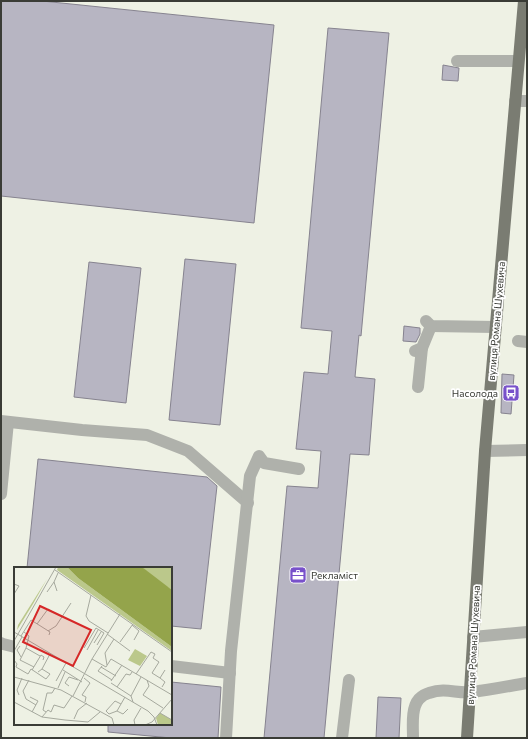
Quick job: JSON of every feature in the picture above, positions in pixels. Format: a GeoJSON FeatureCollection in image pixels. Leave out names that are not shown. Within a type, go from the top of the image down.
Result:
{"type":"FeatureCollection","features":[{"type":"Feature","properties":{"kind":"main road","name":"вулиця Романа Шухевича"},"geometry":{"type":"LineString","coordinates":[[467,738],[484,451],[495,327],[521,101],[518,61],[524,1]]}},
{"type":"Feature","properties":{"kind":"lane"},"geometry":{"type":"LineString","coordinates":[[457,61],[518,61]]}},
{"type":"Feature","properties":{"kind":"lane"},"geometry":{"type":"LineString","coordinates":[[418,388],[418,350],[428,324],[495,327]]}},
{"type":"Feature","properties":{"kind":"lane"},"geometry":{"type":"LineString","coordinates":[[1,494],[5,421],[82,430],[147,435],[188,451],[248,503]]}},
{"type":"Feature","properties":{"kind":"lane"},"geometry":{"type":"LineString","coordinates":[[484,451],[527,450]]}},
{"type":"Feature","properties":{"kind":"lane"},"geometry":{"type":"LineString","coordinates":[[226,738],[232,643],[250,476],[259,456],[264,463],[299,469]]}},
{"type":"Feature","properties":{"kind":"lane"},"geometry":{"type":"LineString","coordinates":[[473,637],[527,632]]}},
{"type":"Feature","properties":{"kind":"lane"},"geometry":{"type":"LineString","coordinates":[[1,643],[14,647]]}},
{"type":"Feature","properties":{"kind":"lane"},"geometry":{"type":"LineString","coordinates":[[172,666],[230,673]]}},
{"type":"Feature","properties":{"kind":"lane"},"geometry":{"type":"LineString","coordinates":[[342,738],[349,680]]}},
{"type":"Feature","properties":{"kind":"lane"},"geometry":{"type":"LineString","coordinates":[[413,738],[415,706],[420,698],[425,695],[437,690],[470,692],[527,683]]}},
{"type":"Feature","properties":{"kind":"building"},"geometry":{"type":"Polygon","coordinates":[[[1,1],[42,1],[274,25],[254,223],[1,196],[1,1]]]}},
{"type":"Feature","properties":{"kind":"building"},"geometry":{"type":"Polygon","coordinates":[[[328,28],[389,33],[361,336],[359,335],[355,377],[375,379],[369,455],[350,454],[324,738],[264,738],[287,486],[318,488],[321,451],[296,449],[304,372],[328,374],[332,331],[301,328],[328,28]]]}},
{"type":"Feature","properties":{"kind":"building"},"geometry":{"type":"Polygon","coordinates":[[[443,65],[459,68],[458,81],[442,80],[443,65]]]}},
{"type":"Feature","properties":{"kind":"building"},"geometry":{"type":"Polygon","coordinates":[[[185,259],[236,264],[220,425],[169,420],[185,259]]]}},
{"type":"Feature","properties":{"kind":"building"},"geometry":{"type":"Polygon","coordinates":[[[89,262],[141,268],[126,403],[74,397],[89,262]]]}},
{"type":"Feature","properties":{"kind":"building"},"geometry":{"type":"Polygon","coordinates":[[[404,326],[420,328],[420,334],[416,342],[403,341],[404,326]]]}},
{"type":"Feature","properties":{"kind":"building"},"geometry":{"type":"Polygon","coordinates":[[[502,374],[514,375],[511,414],[501,413],[502,374]]]}},
{"type":"Feature","properties":{"kind":"building"},"geometry":{"type":"Polygon","coordinates":[[[38,459],[207,477],[217,486],[201,629],[172,626],[172,567],[27,567],[38,459]]]}},
{"type":"Feature","properties":{"kind":"building"},"geometry":{"type":"Polygon","coordinates":[[[172,682],[221,687],[218,738],[171,738],[108,732],[108,725],[172,725],[172,682]]]}},
{"type":"Feature","properties":{"kind":"building"},"geometry":{"type":"Polygon","coordinates":[[[378,697],[401,698],[399,738],[376,738],[378,697]]]}},
{"type":"Feature","properties":{"kind":"place","name":"Насолода"},"geometry":{"type":"Point","coordinates":[511,393]}},
{"type":"Feature","properties":{"kind":"place","name":"Рекламіст"},"geometry":{"type":"Point","coordinates":[298,575]}}]}
